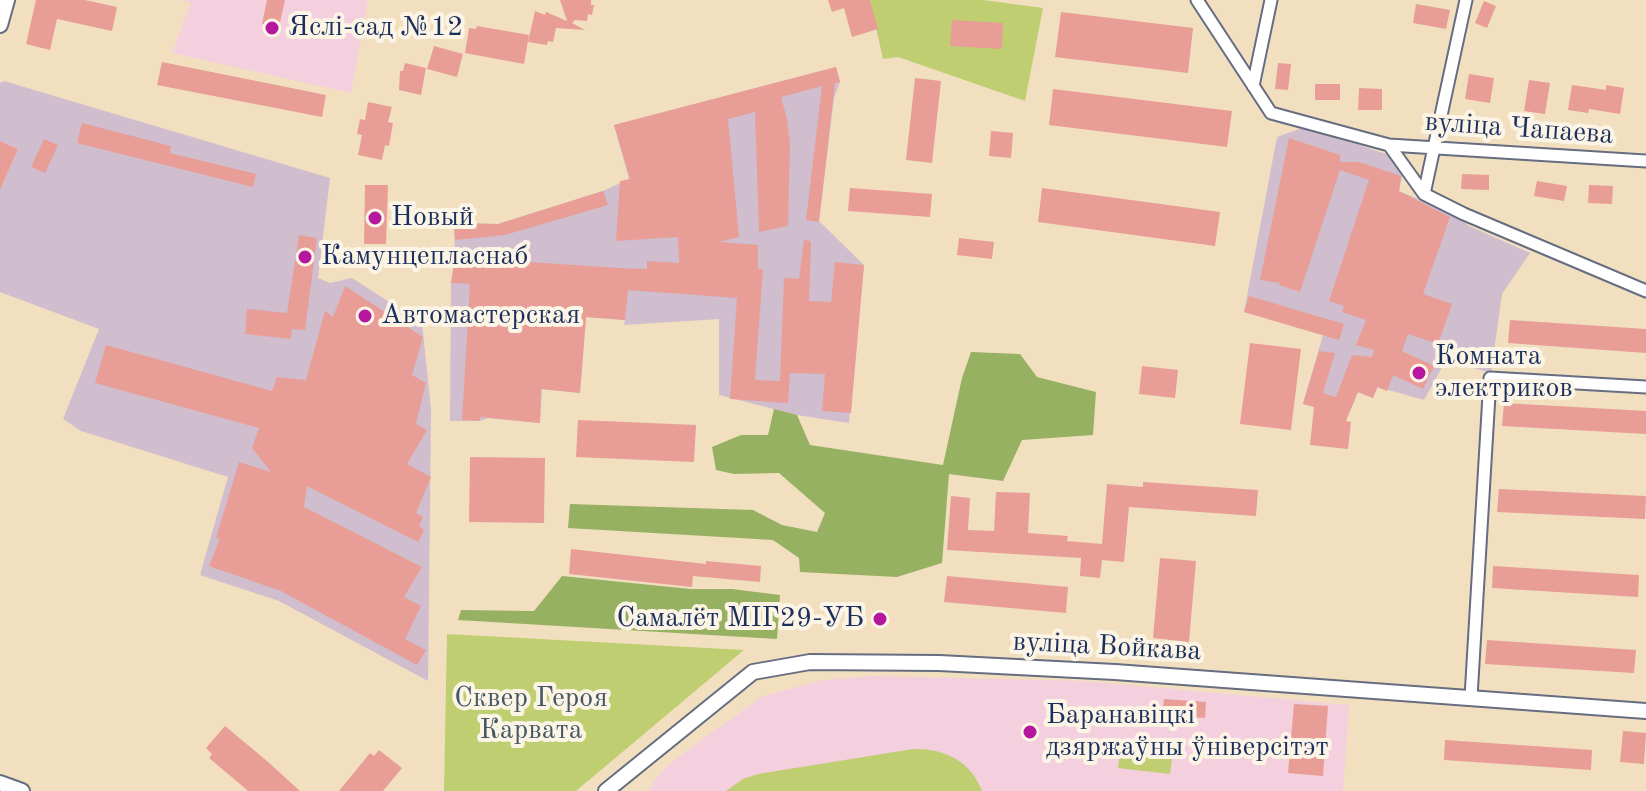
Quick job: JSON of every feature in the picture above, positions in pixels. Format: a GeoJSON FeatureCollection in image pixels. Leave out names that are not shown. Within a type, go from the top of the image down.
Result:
{"type":"FeatureCollection","features":[{"type":"Feature","properties":{"kind":"main road"},"geometry":{"type":"LineString","coordinates":[[0,25],[7,0]]}},
{"type":"Feature","properties":{"kind":"main road","name":"вуліца Войкава"},"geometry":{"type":"LineString","coordinates":[[606,791],[753,672],[810,662],[939,663],[1115,672],[1646,711]]}},
{"type":"Feature","properties":{"kind":"main road"},"geometry":{"type":"LineString","coordinates":[[0,783],[22,791]]}},
{"type":"Feature","properties":{"kind":"street","name":"вуліца Чапаева"},"geometry":{"type":"LineString","coordinates":[[1197,0],[1271,113],[1389,145],[1646,161]]}},
{"type":"Feature","properties":{"kind":"street"},"geometry":{"type":"LineString","coordinates":[[1253,86],[1271,0]]}},
{"type":"Feature","properties":{"kind":"street"},"geometry":{"type":"LineString","coordinates":[[1424,194],[1466,0]]}},
{"type":"Feature","properties":{"kind":"street"},"geometry":{"type":"LineString","coordinates":[[1389,145],[1424,194],[1646,291]]}},
{"type":"Feature","properties":{"kind":"street"},"geometry":{"type":"LineString","coordinates":[[1471,697],[1490,378],[1646,387]]}},
{"type":"Feature","properties":{"kind":"shaded area","name":"Яслі-сад №12"},"geometry":{"type":"Polygon","coordinates":[[[184,0],[368,0],[351,93],[172,53],[191,3],[184,0]]]}},
{"type":"Feature","properties":{"kind":"shaded area"},"geometry":{"type":"Polygon","coordinates":[[[836,67],[840,82],[834,98],[819,221],[864,265],[849,423],[797,415],[719,395],[719,319],[624,325],[625,320],[586,317],[580,393],[542,389],[540,423],[488,418],[450,421],[454,223],[498,224],[603,191],[629,179],[614,125],[836,67]]]}},
{"type":"Feature","properties":{"kind":"shaded area"},"geometry":{"type":"Polygon","coordinates":[[[4,81],[330,178],[318,278],[330,283],[352,278],[422,323],[431,409],[428,681],[279,601],[200,575],[228,477],[81,431],[63,419],[99,329],[0,292],[0,190],[18,149],[0,141],[0,83],[4,81]]]}},
{"type":"Feature","properties":{"kind":"shaded area"},"geometry":{"type":"Polygon","coordinates":[[[1305,127],[1389,155],[1402,176],[1399,191],[1452,213],[1469,226],[1530,253],[1502,294],[1491,373],[1446,360],[1424,400],[1378,387],[1373,398],[1358,392],[1350,410],[1333,404],[1319,408],[1303,403],[1323,335],[1244,312],[1277,137],[1305,127]]]}},
{"type":"Feature","properties":{"kind":"shaded area","name":"Баранавіцкі дзяржаўны ўніверсітэт"},"geometry":{"type":"Polygon","coordinates":[[[874,676],[1083,681],[1349,705],[1343,791],[649,791],[657,777],[674,760],[763,696],[823,680],[874,676]]]}},
{"type":"Feature","properties":{"kind":"green space"},"geometry":{"type":"Polygon","coordinates":[[[870,0],[983,0],[1043,8],[1025,101],[898,57],[883,59],[870,0]]]}},
{"type":"Feature","properties":{"kind":"green space"},"geometry":{"type":"Polygon","coordinates":[[[971,352],[1020,354],[1037,377],[1096,392],[1093,435],[1022,440],[1003,481],[949,474],[942,563],[897,577],[800,572],[799,558],[773,540],[568,528],[570,504],[753,510],[782,525],[817,532],[825,513],[779,473],[734,474],[716,470],[712,447],[741,435],[768,435],[774,409],[797,415],[810,445],[943,465],[962,378],[971,352]]]}},
{"type":"Feature","properties":{"kind":"green space"},"geometry":{"type":"Polygon","coordinates":[[[562,576],[780,595],[777,639],[458,620],[461,610],[534,611],[562,576]]]}},
{"type":"Feature","properties":{"kind":"green space","name":"Сквер Героя Карвата"},"geometry":{"type":"Polygon","coordinates":[[[447,634],[744,650],[576,791],[444,791],[447,634]]]}},
{"type":"Feature","properties":{"kind":"green space"},"geometry":{"type":"Polygon","coordinates":[[[1122,740],[1174,745],[1170,774],[1118,768],[1122,740]]]}},
{"type":"Feature","properties":{"kind":"green space"},"geometry":{"type":"Polygon","coordinates":[[[913,749],[935,751],[955,758],[971,772],[982,791],[726,791],[743,779],[758,774],[913,749]]]}},
{"type":"Feature","properties":{"kind":"building"},"geometry":{"type":"Polygon","coordinates":[[[36,0],[85,0],[117,7],[112,31],[57,19],[50,50],[26,44],[36,0]]]}},
{"type":"Feature","properties":{"kind":"building","name":"Яслі-сад №12"},"geometry":{"type":"Polygon","coordinates":[[[267,0],[285,0],[279,27],[262,24],[267,0]]]}},
{"type":"Feature","properties":{"kind":"building"},"geometry":{"type":"Polygon","coordinates":[[[560,0],[591,0],[591,5],[594,5],[592,15],[588,14],[587,21],[575,20],[572,23],[585,30],[556,28],[553,42],[548,41],[547,45],[528,42],[535,11],[567,21],[560,0]]]}},
{"type":"Feature","properties":{"kind":"building"},"geometry":{"type":"Polygon","coordinates":[[[828,0],[870,0],[878,29],[852,37],[844,8],[832,12],[828,0]]]}},
{"type":"Feature","properties":{"kind":"building"},"geometry":{"type":"Polygon","coordinates":[[[1484,1],[1496,6],[1487,28],[1475,23],[1484,1]]]}},
{"type":"Feature","properties":{"kind":"building"},"geometry":{"type":"Polygon","coordinates":[[[1416,4],[1450,10],[1446,29],[1413,23],[1416,4]]]}},
{"type":"Feature","properties":{"kind":"building"},"geometry":{"type":"Polygon","coordinates":[[[1061,12],[1193,28],[1188,73],[1055,57],[1061,12]]]}},
{"type":"Feature","properties":{"kind":"building"},"geometry":{"type":"Polygon","coordinates":[[[952,20],[1003,23],[1002,49],[950,46],[952,20]]]}},
{"type":"Feature","properties":{"kind":"building"},"geometry":{"type":"Polygon","coordinates":[[[477,26],[529,35],[524,64],[465,53],[469,28],[476,29],[477,26]]]}},
{"type":"Feature","properties":{"kind":"building"},"geometry":{"type":"Polygon","coordinates":[[[434,46],[463,54],[457,77],[427,69],[434,46]]]}},
{"type":"Feature","properties":{"kind":"building"},"geometry":{"type":"Polygon","coordinates":[[[162,62],[326,95],[322,117],[157,85],[162,62]]]}},
{"type":"Feature","properties":{"kind":"building"},"geometry":{"type":"Polygon","coordinates":[[[405,63],[426,68],[421,95],[399,90],[400,71],[403,71],[405,63]]]}},
{"type":"Feature","properties":{"kind":"building"},"geometry":{"type":"Polygon","coordinates":[[[1278,63],[1291,64],[1288,90],[1275,89],[1278,63]]]}},
{"type":"Feature","properties":{"kind":"building"},"geometry":{"type":"Polygon","coordinates":[[[836,67],[840,82],[835,83],[819,222],[806,220],[822,86],[781,97],[790,145],[788,226],[759,232],[755,112],[728,119],[739,237],[719,242],[758,245],[758,269],[763,269],[755,380],[780,381],[784,278],[799,279],[804,240],[811,241],[809,301],[831,302],[835,262],[864,265],[851,413],[822,411],[825,374],[790,373],[788,403],[730,399],[737,298],[628,290],[625,320],[586,317],[580,393],[541,389],[540,423],[480,417],[480,421],[462,420],[470,284],[451,283],[455,257],[647,269],[647,261],[679,263],[678,237],[616,241],[620,181],[630,179],[614,125],[836,67]]]}},
{"type":"Feature","properties":{"kind":"building"},"geometry":{"type":"Polygon","coordinates":[[[1469,74],[1494,78],[1490,103],[1465,99],[1469,74]]]}},
{"type":"Feature","properties":{"kind":"building"},"geometry":{"type":"Polygon","coordinates":[[[915,78],[941,81],[932,163],[906,160],[915,78]]]}},
{"type":"Feature","properties":{"kind":"building"},"geometry":{"type":"Polygon","coordinates":[[[1529,80],[1550,83],[1545,114],[1524,111],[1529,80]]]}},
{"type":"Feature","properties":{"kind":"building"},"geometry":{"type":"Polygon","coordinates":[[[1315,84],[1340,84],[1340,100],[1315,100],[1315,84]]]}},
{"type":"Feature","properties":{"kind":"building"},"geometry":{"type":"Polygon","coordinates":[[[1572,85],[1606,90],[1606,85],[1624,88],[1620,114],[1589,109],[1588,113],[1568,110],[1572,85]]]}},
{"type":"Feature","properties":{"kind":"building"},"geometry":{"type":"Polygon","coordinates":[[[1359,88],[1382,89],[1382,110],[1358,110],[1359,88]]]}},
{"type":"Feature","properties":{"kind":"building"},"geometry":{"type":"Polygon","coordinates":[[[1053,89],[1232,111],[1227,147],[1049,125],[1053,89]]]}},
{"type":"Feature","properties":{"kind":"building"},"geometry":{"type":"Polygon","coordinates":[[[368,102],[392,107],[388,122],[393,123],[389,146],[385,145],[382,160],[358,155],[362,135],[357,134],[360,119],[365,120],[368,102]]]}},
{"type":"Feature","properties":{"kind":"building"},"geometry":{"type":"Polygon","coordinates":[[[82,123],[171,146],[170,153],[256,174],[253,187],[77,143],[82,123]]]}},
{"type":"Feature","properties":{"kind":"building"},"geometry":{"type":"Polygon","coordinates":[[[991,131],[1013,133],[1011,158],[989,156],[991,131]]]}},
{"type":"Feature","properties":{"kind":"building"},"geometry":{"type":"Polygon","coordinates":[[[1289,138],[1340,155],[1340,162],[1359,162],[1401,176],[1399,191],[1450,217],[1423,294],[1452,304],[1438,344],[1408,334],[1402,351],[1434,366],[1423,389],[1393,375],[1387,391],[1377,387],[1373,398],[1358,392],[1346,421],[1351,422],[1348,449],[1310,445],[1314,407],[1303,404],[1319,351],[1335,353],[1323,393],[1336,397],[1352,355],[1372,357],[1374,350],[1356,345],[1366,320],[1342,312],[1344,306],[1329,301],[1369,180],[1340,170],[1300,292],[1280,283],[1260,280],[1289,138]]]}},
{"type":"Feature","properties":{"kind":"building"},"geometry":{"type":"Polygon","coordinates":[[[44,139],[58,145],[45,173],[31,167],[44,139]]]}},
{"type":"Feature","properties":{"kind":"building"},"geometry":{"type":"Polygon","coordinates":[[[0,141],[18,149],[0,190],[0,141]]]}},
{"type":"Feature","properties":{"kind":"building"},"geometry":{"type":"Polygon","coordinates":[[[1462,174],[1489,175],[1489,190],[1461,189],[1462,174]]]}},
{"type":"Feature","properties":{"kind":"building"},"geometry":{"type":"Polygon","coordinates":[[[1537,181],[1567,186],[1564,201],[1534,196],[1537,181]]]}},
{"type":"Feature","properties":{"kind":"building"},"geometry":{"type":"Polygon","coordinates":[[[365,185],[388,185],[386,244],[364,244],[365,185]]]}},
{"type":"Feature","properties":{"kind":"building"},"geometry":{"type":"Polygon","coordinates":[[[1589,185],[1613,186],[1612,204],[1588,203],[1589,185]]]}},
{"type":"Feature","properties":{"kind":"building"},"geometry":{"type":"Polygon","coordinates":[[[850,188],[932,194],[930,217],[848,211],[850,188]]]}},
{"type":"Feature","properties":{"kind":"building"},"geometry":{"type":"Polygon","coordinates":[[[1042,188],[1220,212],[1215,246],[1038,222],[1042,188]]]}},
{"type":"Feature","properties":{"kind":"building"},"geometry":{"type":"Polygon","coordinates":[[[603,191],[608,205],[505,235],[455,240],[454,223],[498,224],[603,191]]]}},
{"type":"Feature","properties":{"kind":"building"},"geometry":{"type":"Polygon","coordinates":[[[299,235],[317,238],[305,330],[292,329],[291,339],[245,334],[247,309],[287,313],[299,235]]]}},
{"type":"Feature","properties":{"kind":"building"},"geometry":{"type":"Polygon","coordinates":[[[959,238],[994,242],[992,259],[957,255],[959,238]]]}},
{"type":"Feature","properties":{"kind":"building"},"geometry":{"type":"Polygon","coordinates":[[[345,286],[423,337],[412,375],[426,383],[416,424],[427,430],[407,464],[431,477],[416,513],[423,517],[419,526],[424,530],[418,542],[307,486],[304,507],[422,567],[404,597],[421,606],[405,639],[426,650],[417,665],[281,591],[209,566],[220,539],[216,538],[239,462],[271,472],[252,448],[259,428],[95,383],[106,345],[272,391],[277,377],[306,380],[325,311],[333,317],[345,286]]]}},
{"type":"Feature","properties":{"kind":"building"},"geometry":{"type":"Polygon","coordinates":[[[1249,296],[1344,324],[1339,340],[1244,312],[1249,296]]]}},
{"type":"Feature","properties":{"kind":"building"},"geometry":{"type":"Polygon","coordinates":[[[1510,320],[1646,329],[1646,353],[1508,343],[1510,320]]]}},
{"type":"Feature","properties":{"kind":"building"},"geometry":{"type":"Polygon","coordinates":[[[1250,343],[1301,349],[1291,430],[1240,424],[1250,343]]]}},
{"type":"Feature","properties":{"kind":"building"},"geometry":{"type":"Polygon","coordinates":[[[1142,366],[1178,370],[1175,398],[1139,394],[1142,366]]]}},
{"type":"Feature","properties":{"kind":"building"},"geometry":{"type":"Polygon","coordinates":[[[1504,403],[1646,411],[1646,434],[1502,426],[1504,403]]]}},
{"type":"Feature","properties":{"kind":"building"},"geometry":{"type":"Polygon","coordinates":[[[578,420],[696,425],[694,462],[576,457],[578,420]]]}},
{"type":"Feature","properties":{"kind":"building"},"geometry":{"type":"Polygon","coordinates":[[[470,457],[545,458],[544,523],[469,522],[470,457]]]}},
{"type":"Feature","properties":{"kind":"building"},"geometry":{"type":"Polygon","coordinates":[[[1143,482],[1258,490],[1256,516],[1129,507],[1124,562],[1102,560],[1100,578],[1080,576],[1081,558],[947,550],[951,496],[970,498],[968,530],[994,531],[996,492],[1030,493],[1028,533],[1068,536],[1067,541],[1102,544],[1107,484],[1143,487],[1143,482]]]}},
{"type":"Feature","properties":{"kind":"building"},"geometry":{"type":"Polygon","coordinates":[[[1499,489],[1646,496],[1645,519],[1497,512],[1499,489]]]}},
{"type":"Feature","properties":{"kind":"building"},"geometry":{"type":"Polygon","coordinates":[[[571,549],[706,564],[706,561],[761,566],[760,582],[693,576],[692,587],[569,574],[571,549]]]}},
{"type":"Feature","properties":{"kind":"building"},"geometry":{"type":"Polygon","coordinates":[[[1160,558],[1196,561],[1189,642],[1153,638],[1160,558]]]}},
{"type":"Feature","properties":{"kind":"building"},"geometry":{"type":"Polygon","coordinates":[[[1493,566],[1639,575],[1638,597],[1492,588],[1493,566]]]}},
{"type":"Feature","properties":{"kind":"building"},"geometry":{"type":"Polygon","coordinates":[[[947,576],[1068,587],[1066,613],[944,602],[947,576]]]}},
{"type":"Feature","properties":{"kind":"building"},"geometry":{"type":"Polygon","coordinates":[[[1487,640],[1636,650],[1634,673],[1485,664],[1487,640]]]}},
{"type":"Feature","properties":{"kind":"building"},"geometry":{"type":"Polygon","coordinates":[[[1164,699],[1206,702],[1205,718],[1162,715],[1164,699]]]}},
{"type":"Feature","properties":{"kind":"building"},"geometry":{"type":"Polygon","coordinates":[[[1294,704],[1328,706],[1323,776],[1288,773],[1294,704]]]}},
{"type":"Feature","properties":{"kind":"building"},"geometry":{"type":"Polygon","coordinates":[[[225,726],[300,791],[248,791],[209,758],[212,754],[206,748],[225,726]]]}},
{"type":"Feature","properties":{"kind":"building"},"geometry":{"type":"Polygon","coordinates":[[[1623,731],[1646,733],[1644,764],[1620,762],[1623,731]]]}},
{"type":"Feature","properties":{"kind":"building"},"geometry":{"type":"Polygon","coordinates":[[[1445,740],[1592,750],[1591,770],[1444,760],[1445,740]]]}},
{"type":"Feature","properties":{"kind":"building"},"geometry":{"type":"Polygon","coordinates":[[[379,750],[402,768],[383,791],[339,791],[370,753],[374,756],[379,750]]]}},
{"type":"Feature","properties":{"kind":"place","name":"Яслі-сад №12"},"geometry":{"type":"Point","coordinates":[272,28]}},
{"type":"Feature","properties":{"kind":"place","name":"Новый"},"geometry":{"type":"Point","coordinates":[375,218]}},
{"type":"Feature","properties":{"kind":"place","name":"Камунцепласнаб"},"geometry":{"type":"Point","coordinates":[305,257]}},
{"type":"Feature","properties":{"kind":"place","name":"Автомастерская"},"geometry":{"type":"Point","coordinates":[365,316]}},
{"type":"Feature","properties":{"kind":"place","name":"Комната электриков"},"geometry":{"type":"Point","coordinates":[1419,373]}},
{"type":"Feature","properties":{"kind":"place","name":"Самалёт МІГ29-УБ"},"geometry":{"type":"Point","coordinates":[880,619]}},
{"type":"Feature","properties":{"kind":"place","name":"Баранавіцкі дзяржаўны ўніверсітэт"},"geometry":{"type":"Point","coordinates":[1030,732]}}]}
